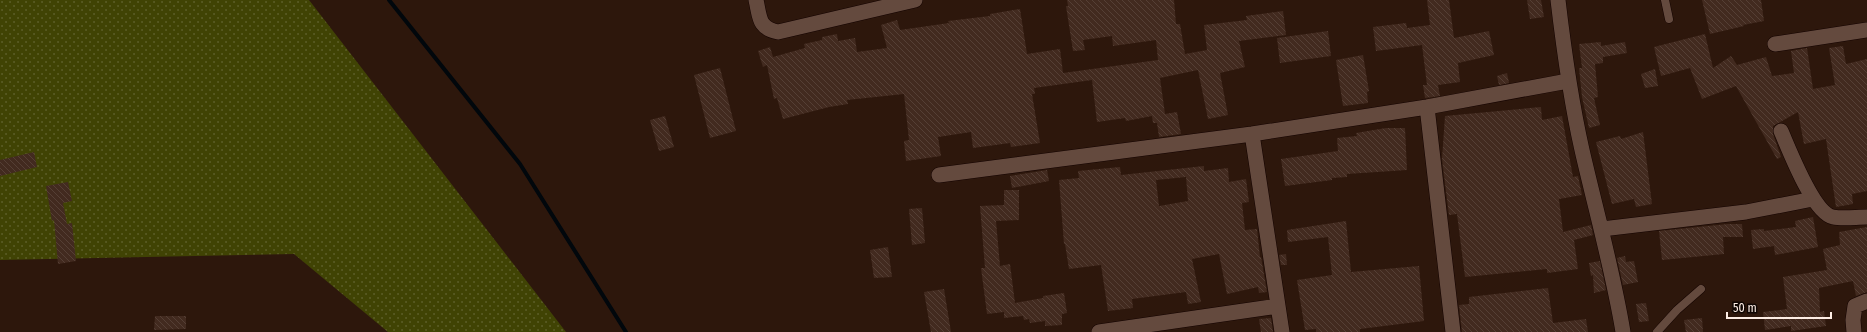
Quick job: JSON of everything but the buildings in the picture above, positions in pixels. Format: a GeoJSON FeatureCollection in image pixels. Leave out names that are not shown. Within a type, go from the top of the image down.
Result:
{"type":"FeatureCollection","features":[{"type":"Feature","properties":{"kind":"street"},"geometry":{"type":"LineString","coordinates":[[756,0],[761,23],[769,30],[778,32],[915,0]]}},
{"type":"Feature","properties":{"kind":"street"},"geometry":{"type":"LineString","coordinates":[[1558,0],[1568,81],[1582,150],[1602,229],[1623,332]]}},
{"type":"Feature","properties":{"kind":"street"},"geometry":{"type":"LineString","coordinates":[[1775,44],[1867,30]]}},
{"type":"Feature","properties":{"kind":"street"},"geometry":{"type":"LineString","coordinates":[[939,175],[1252,134],[1427,107],[1568,81]]}},
{"type":"Feature","properties":{"kind":"street"},"geometry":{"type":"LineString","coordinates":[[1427,107],[1453,332]]}},
{"type":"Feature","properties":{"kind":"street"},"geometry":{"type":"LineString","coordinates":[[1780,130],[1812,199],[1823,211],[1832,217],[1867,217]]}},
{"type":"Feature","properties":{"kind":"street"},"geometry":{"type":"LineString","coordinates":[[1252,134],[1282,332]]}},
{"type":"Feature","properties":{"kind":"street"},"geometry":{"type":"LineString","coordinates":[[1602,229],[1746,212],[1812,199]]}},
{"type":"Feature","properties":{"kind":"street"},"geometry":{"type":"LineString","coordinates":[[1854,332],[1853,320],[1855,306],[1867,300]]}},
{"type":"Feature","properties":{"kind":"street"},"geometry":{"type":"LineString","coordinates":[[1099,332],[1278,306]]}},
{"type":"Feature","properties":{"kind":"lane"},"geometry":{"type":"LineString","coordinates":[[1666,0],[1670,19]]}},
{"type":"Feature","properties":{"kind":"lane"},"geometry":{"type":"LineString","coordinates":[[1657,332],[1677,310],[1701,289]]}},
{"type":"Feature","properties":{"kind":"shaded area"},"geometry":{"type":"Polygon","coordinates":[[[0,0],[309,0],[566,332],[388,332],[294,254],[0,260],[0,0]]]}},
{"type":"Feature","properties":{"kind":"waterway"},"geometry":{"type":"LineString","coordinates":[[389,0],[520,164],[626,332]]}}]}
